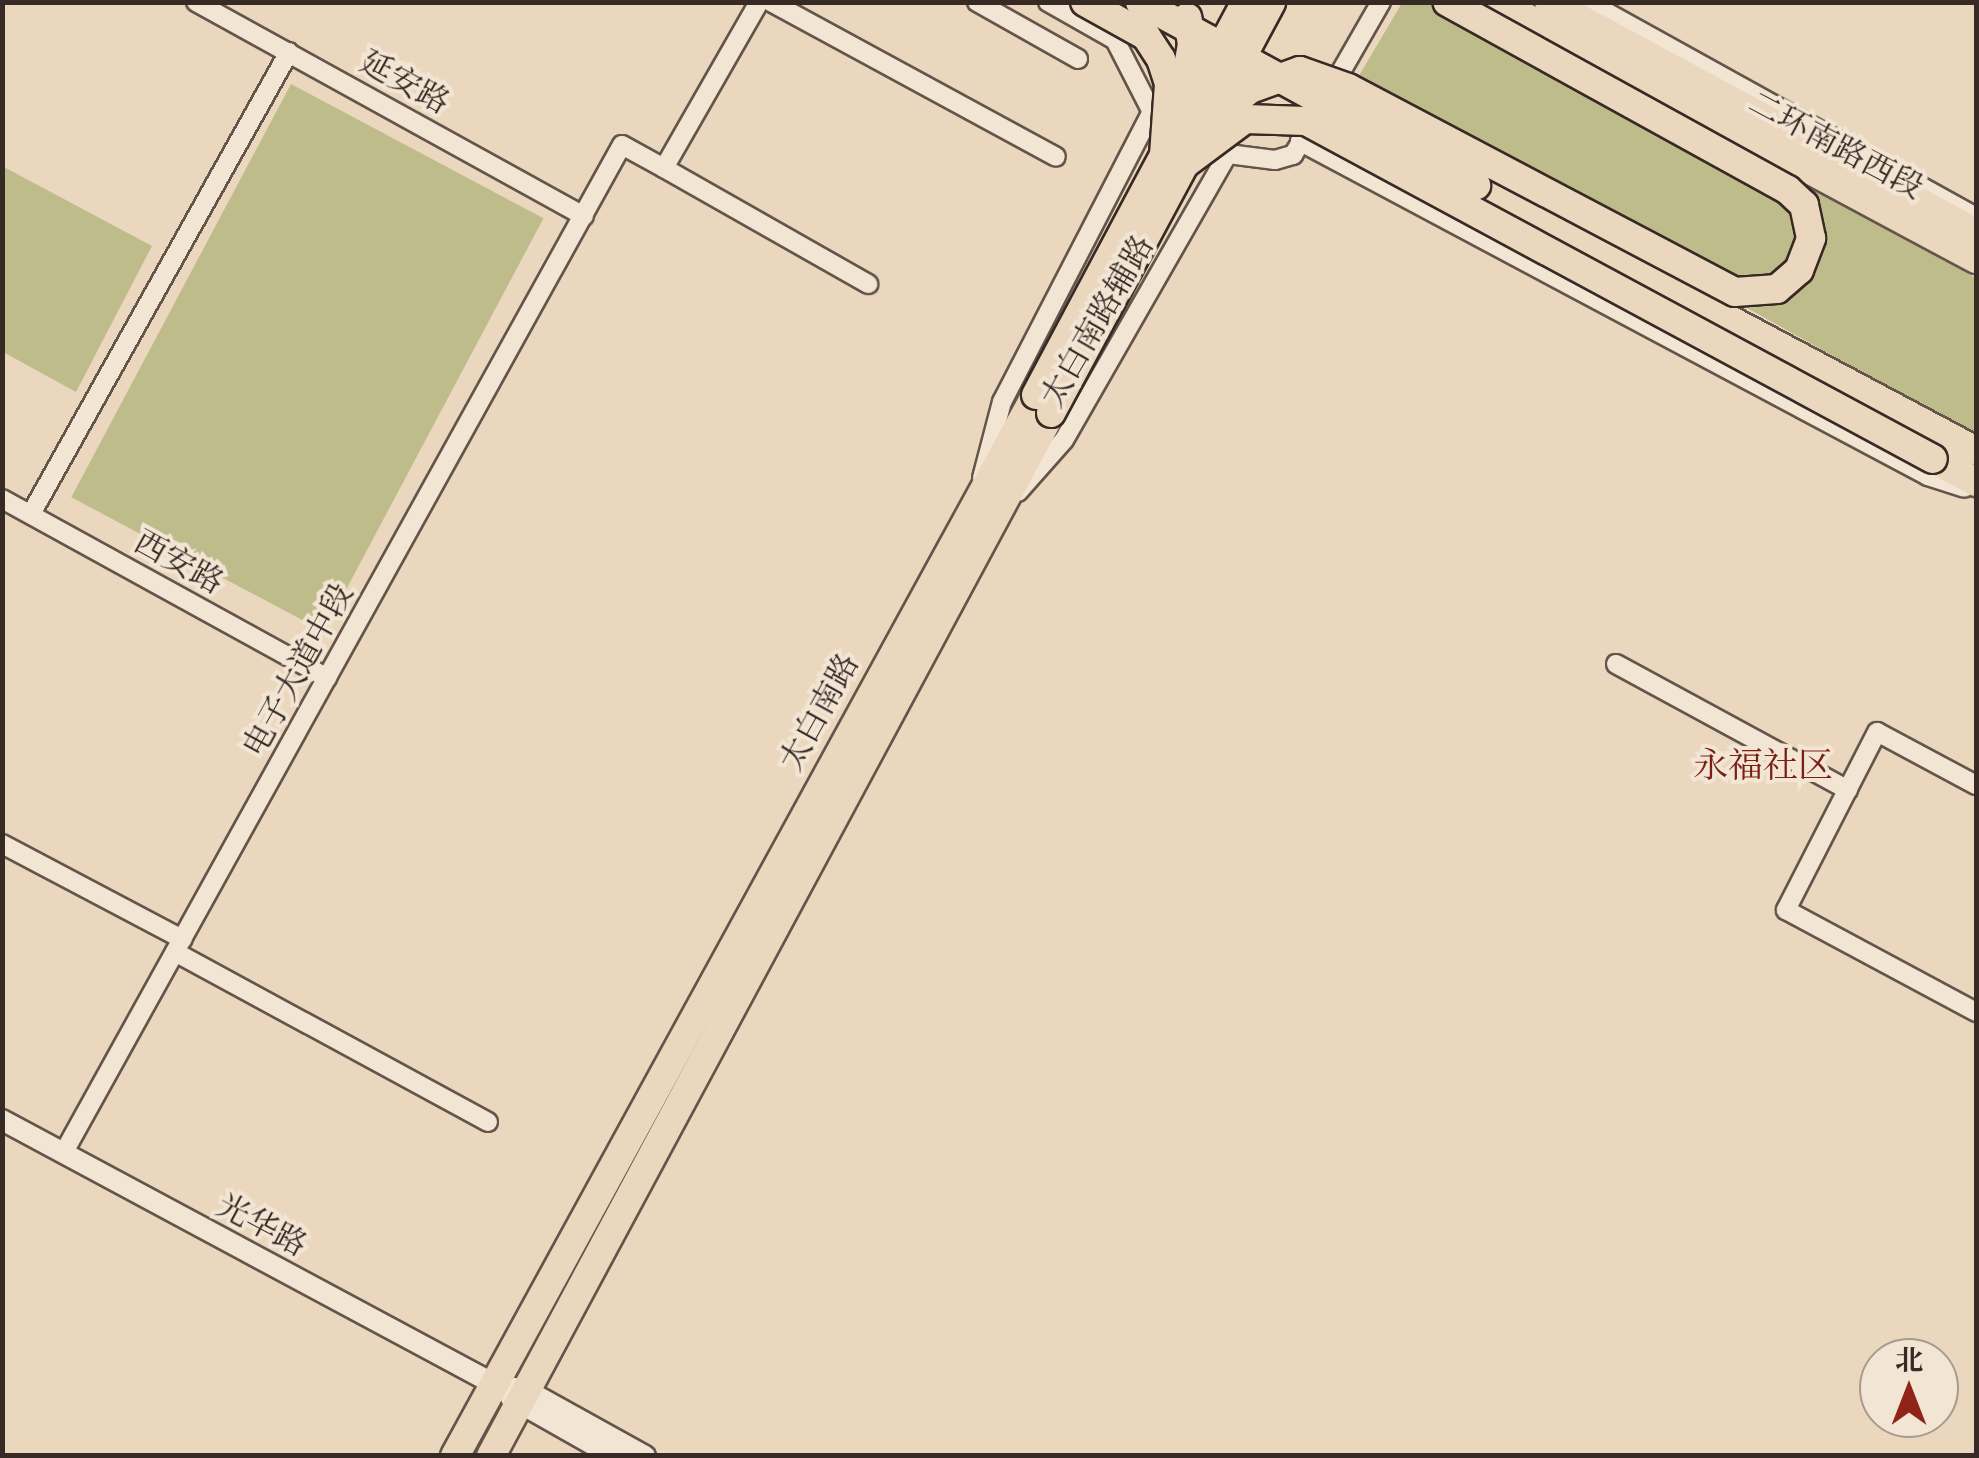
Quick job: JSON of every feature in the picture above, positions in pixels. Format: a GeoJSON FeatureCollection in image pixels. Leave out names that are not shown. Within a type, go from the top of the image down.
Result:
{"type":"FeatureCollection","features":[{"type":"Feature","properties":{"kind":"main road"},"geometry":{"type":"LineString","coordinates":[[1085,2],[1146,36],[1162,59],[1169,84],[1174,153]]}},
{"type":"Feature","properties":{"kind":"main road"},"geometry":{"type":"LineString","coordinates":[[1138,2],[1976,452]]}},
{"type":"Feature","properties":{"kind":"main road"},"geometry":{"type":"LineString","coordinates":[[1174,153],[1192,44],[1192,27],[1179,2]]}},
{"type":"Feature","properties":{"kind":"main road","name":"太白南路"},"geometry":{"type":"LineString","coordinates":[[491,1456],[1004,508],[1044,404],[1174,153],[1246,2]]}},
{"type":"Feature","properties":{"kind":"main road","name":"太白南路"},"geometry":{"type":"LineString","coordinates":[[1174,153],[1205,126],[1271,2]]}},
{"type":"Feature","properties":{"kind":"main road"},"geometry":{"type":"LineString","coordinates":[[1205,126],[1269,79],[1300,71],[1323,77],[1692,274],[1756,294],[1788,282],[1806,261],[1811,238],[1804,205],[1759,172],[1447,2]]}},
{"type":"Feature","properties":{"kind":"main road","name":"二环南路西段"},"geometry":{"type":"LineString","coordinates":[[1497,2],[1976,260]]}},
{"type":"Feature","properties":{"kind":"main road"},"geometry":{"type":"LineString","coordinates":[[1550,2],[1976,233]]}},
{"type":"Feature","properties":{"kind":"main road"},"geometry":{"type":"LineString","coordinates":[[1651,114],[1716,121],[1759,172]]}},
{"type":"Feature","properties":{"kind":"main road"},"geometry":{"type":"LineString","coordinates":[[1174,153],[1245,119],[1306,122],[1976,482]]}},
{"type":"Feature","properties":{"kind":"main road"},"geometry":{"type":"LineString","coordinates":[[1618,234],[1638,272]]}},
{"type":"Feature","properties":{"kind":"main road"},"geometry":{"type":"LineString","coordinates":[[1638,272],[1692,274]]}},
{"type":"Feature","properties":{"kind":"main road","name":"太白南路"},"geometry":{"type":"LineString","coordinates":[[455,1456],[978,490],[1044,404]]}},
{"type":"Feature","properties":{"kind":"street","name":"延安路"},"geometry":{"type":"LineString","coordinates":[[196,2],[584,216]]}},
{"type":"Feature","properties":{"kind":"street"},"geometry":{"type":"LineString","coordinates":[[759,2],[664,168],[868,284]]}},
{"type":"Feature","properties":{"kind":"street"},"geometry":{"type":"LineString","coordinates":[[772,2],[1056,157]]}},
{"type":"Feature","properties":{"kind":"street"},"geometry":{"type":"LineString","coordinates":[[977,2],[1078,59]]}},
{"type":"Feature","properties":{"kind":"street"},"geometry":{"type":"LineString","coordinates":[[1048,2],[1116,40],[1152,112],[1228,154],[1274,160],[1293,155],[1302,142],[1381,2]]}},
{"type":"Feature","properties":{"kind":"street"},"geometry":{"type":"LineString","coordinates":[[1116,40],[1138,2]]}},
{"type":"Feature","properties":{"kind":"street"},"geometry":{"type":"LineString","coordinates":[[1588,2],[1976,217]]}},
{"type":"Feature","properties":{"kind":"street"},"geometry":{"type":"LineString","coordinates":[[31,514],[289,52]]}},
{"type":"Feature","properties":{"kind":"street","name":"太白南路辅路"},"geometry":{"type":"LineString","coordinates":[[978,490],[1002,402],[1152,112]]}},
{"type":"Feature","properties":{"kind":"street"},"geometry":{"type":"LineString","coordinates":[[1302,142],[1928,475],[1976,491]]}},
{"type":"Feature","properties":{"kind":"street","name":"电子大道中段"},"geometry":{"type":"LineString","coordinates":[[64,1152],[622,145],[664,168]]}},
{"type":"Feature","properties":{"kind":"street","name":"太白南路辅路"},"geometry":{"type":"LineString","coordinates":[[1004,508],[1064,440],[1228,154]]}},
{"type":"Feature","properties":{"kind":"street","name":"西安路"},"geometry":{"type":"LineString","coordinates":[[2,498],[327,678]]}},
{"type":"Feature","properties":{"kind":"street"},"geometry":{"type":"LineString","coordinates":[[1616,664],[1848,790]]}},
{"type":"Feature","properties":{"kind":"street"},"geometry":{"type":"LineString","coordinates":[[1976,785],[1877,732],[1786,910],[1976,1012]]}},
{"type":"Feature","properties":{"kind":"street"},"geometry":{"type":"LineString","coordinates":[[2,844],[488,1122]]}},
{"type":"Feature","properties":{"kind":"street","name":"光华路"},"geometry":{"type":"LineString","coordinates":[[2,1120],[494,1384],[645,1456]]}},
{"type":"Feature","properties":{"kind":"street","name":"光华路"},"geometry":{"type":"LineString","coordinates":[[522,1397],[613,1456]]}},
{"type":"Feature","properties":{"kind":"shaded area"},"geometry":{"type":"Polygon","coordinates":[[[1402,3],[1429,3],[1785,199],[1797,218],[1800,253],[1776,277],[1729,279],[1357,79],[1402,3]]]}},
{"type":"Feature","properties":{"kind":"shaded area"},"geometry":{"type":"Polygon","coordinates":[[[291,84],[544,218],[324,631],[71,497],[291,84]]]}},
{"type":"Feature","properties":{"kind":"shaded area"},"geometry":{"type":"Polygon","coordinates":[[[2,166],[152,246],[76,392],[3,352],[2,166]]]}},
{"type":"Feature","properties":{"kind":"shaded area"},"geometry":{"type":"Polygon","coordinates":[[[1807,185],[1976,278],[1976,435],[1738,303],[1821,238],[1821,219],[1807,185]]]}},
{"type":"Feature","properties":{"kind":"district","name":"永福社区"},"geometry":{"type":"Point","coordinates":[1763,765]}}]}
